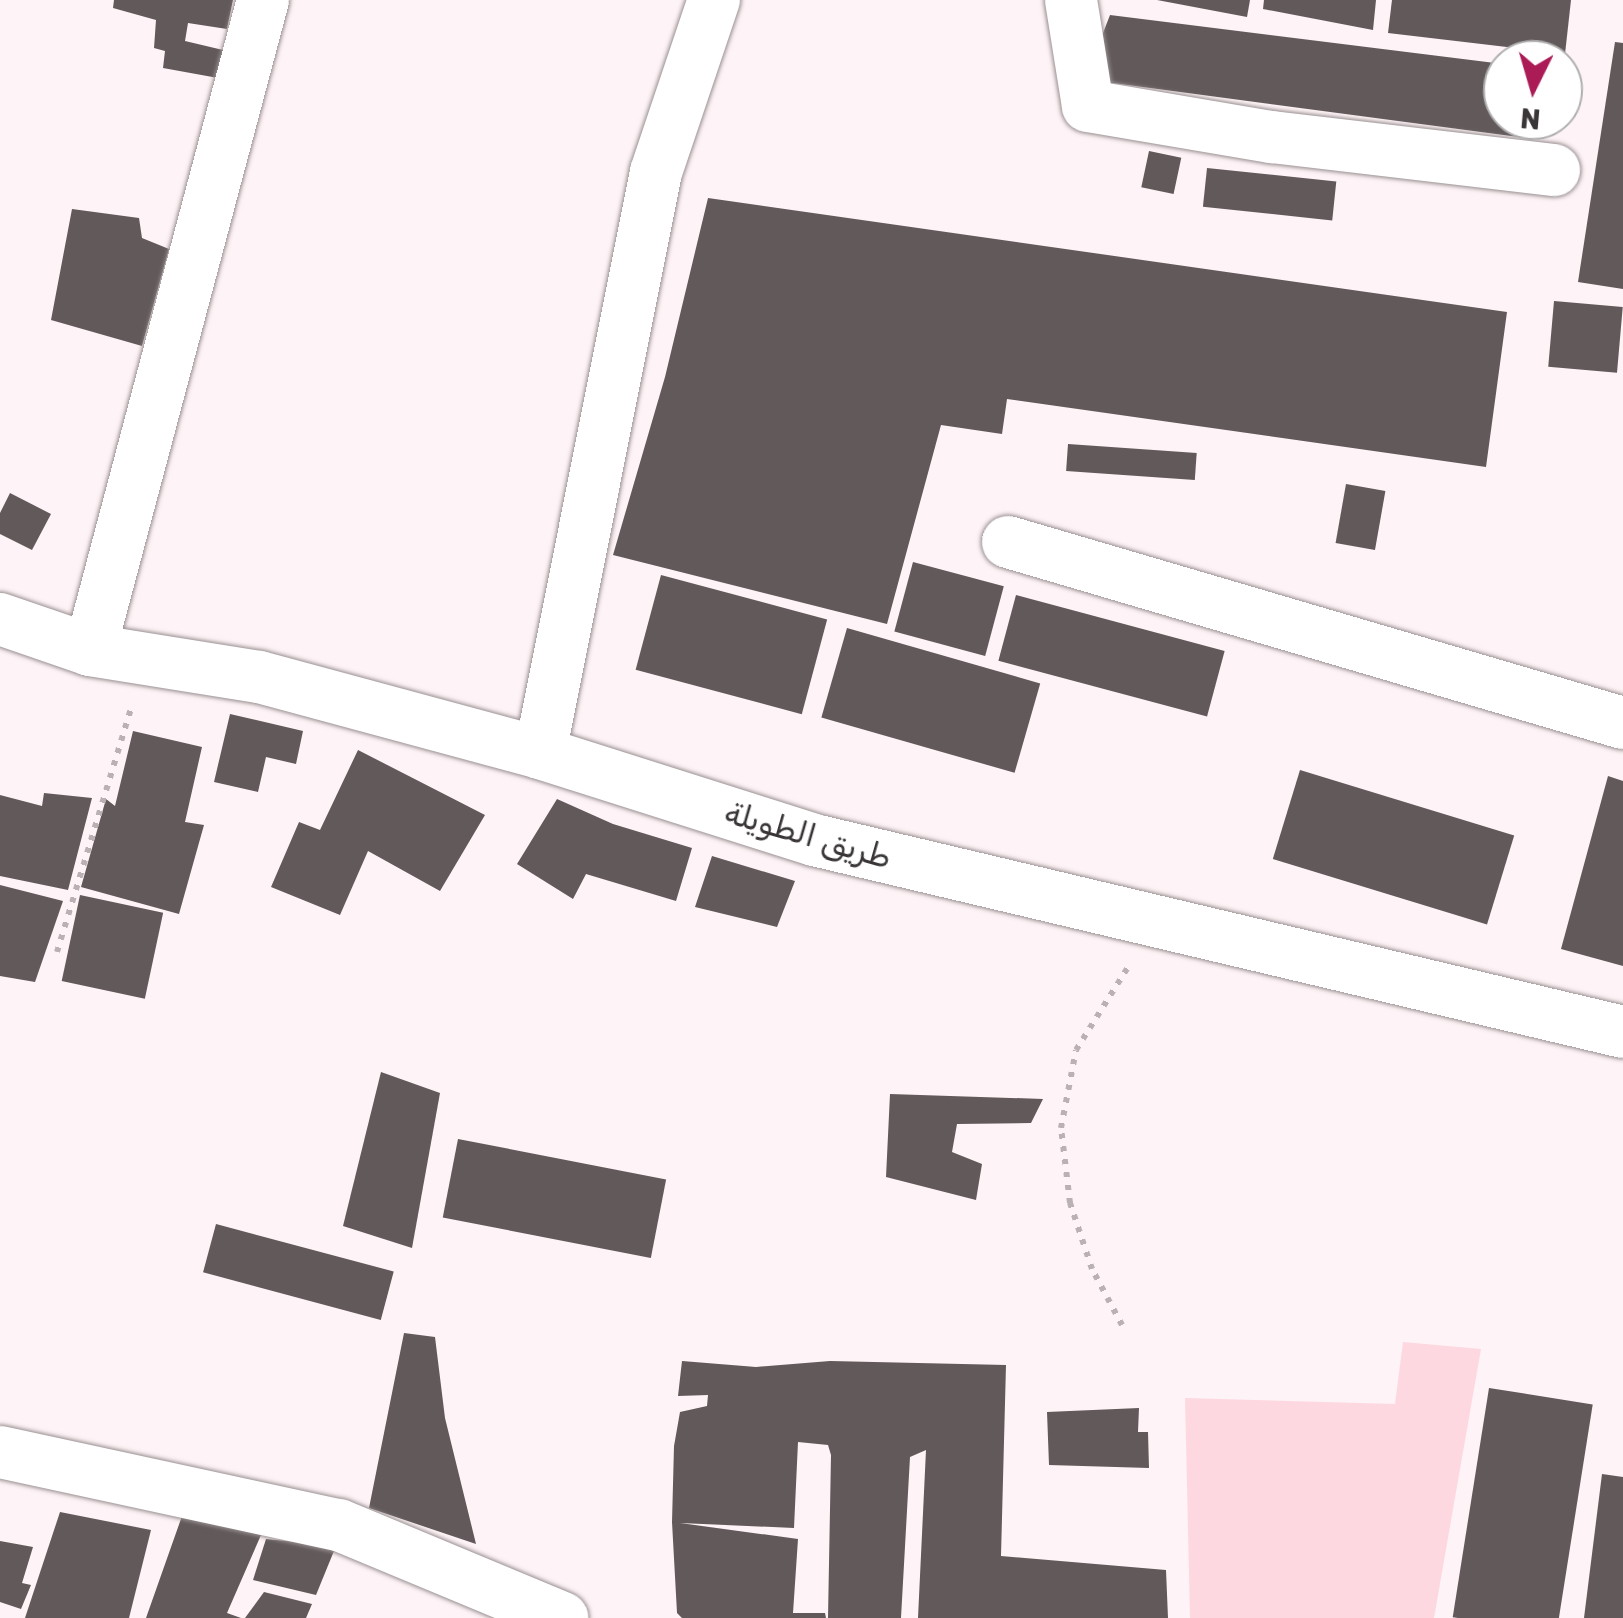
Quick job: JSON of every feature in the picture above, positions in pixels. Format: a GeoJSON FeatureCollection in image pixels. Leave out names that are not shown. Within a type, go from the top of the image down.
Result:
{"type":"FeatureCollection","features":[{"type":"Feature","properties":{"kind":"street"},"geometry":{"type":"LineString","coordinates":[[90,650],[263,0]]}},
{"type":"Feature","properties":{"kind":"street"},"geometry":{"type":"LineString","coordinates":[[540,753],[656,172],[714,0]]}},
{"type":"Feature","properties":{"kind":"street"},"geometry":{"type":"LineString","coordinates":[[1072,0],[1088,106],[1272,138],[1554,170]]}},
{"type":"Feature","properties":{"kind":"street"},"geometry":{"type":"LineString","coordinates":[[1008,542],[1623,723]]}},
{"type":"Feature","properties":{"kind":"street","name":"طريق الطويلة"},"geometry":{"type":"LineString","coordinates":[[0,619],[90,650],[259,677],[540,753],[814,840],[1623,1032]]}},
{"type":"Feature","properties":{"kind":"street"},"geometry":{"type":"LineString","coordinates":[[0,1452],[339,1525],[562,1618]]}},
{"type":"Feature","properties":{"kind":"path"},"geometry":{"type":"LineString","coordinates":[[58,952],[145,660]]}},
{"type":"Feature","properties":{"kind":"path"},"geometry":{"type":"LineString","coordinates":[[1122,1325],[1092,1268],[1070,1203],[1061,1128],[1076,1050],[1114,984],[1163,923]]}},
{"type":"Feature","properties":{"kind":"shaded area"},"geometry":{"type":"Polygon","coordinates":[[[1403,1342],[1481,1349],[1434,1618],[1190,1618],[1185,1398],[1395,1404],[1403,1342]]]}},
{"type":"Feature","properties":{"kind":"building"},"geometry":{"type":"Polygon","coordinates":[[[114,0],[233,0],[227,29],[188,23],[185,41],[223,50],[218,78],[163,68],[165,51],[154,48],[156,20],[113,8],[114,0]]]}},
{"type":"Feature","properties":{"kind":"building"},"geometry":{"type":"Polygon","coordinates":[[[1157,0],[1250,0],[1247,17],[1157,0]]]}},
{"type":"Feature","properties":{"kind":"building"},"geometry":{"type":"Polygon","coordinates":[[[1264,0],[1376,0],[1373,30],[1263,9],[1264,0]]]}},
{"type":"Feature","properties":{"kind":"building"},"geometry":{"type":"Polygon","coordinates":[[[1392,0],[1571,0],[1567,40],[1483,40],[1483,44],[1388,33],[1392,0]]]}},
{"type":"Feature","properties":{"kind":"building"},"geometry":{"type":"Polygon","coordinates":[[[1110,15],[1483,62],[1483,132],[1105,82],[1091,64],[1110,15]]]}},
{"type":"Feature","properties":{"kind":"building"},"geometry":{"type":"Polygon","coordinates":[[[1615,42],[1623,43],[1623,289],[1578,282],[1615,42]]]}},
{"type":"Feature","properties":{"kind":"building"},"geometry":{"type":"Polygon","coordinates":[[[1149,151],[1181,158],[1174,194],[1141,187],[1149,151]]]}},
{"type":"Feature","properties":{"kind":"building"},"geometry":{"type":"Polygon","coordinates":[[[1207,168],[1336,182],[1332,220],[1203,207],[1207,168]]]}},
{"type":"Feature","properties":{"kind":"building"},"geometry":{"type":"Polygon","coordinates":[[[708,198],[1507,312],[1486,467],[1007,399],[1002,434],[941,425],[887,624],[613,555],[665,377],[708,198]]]}},
{"type":"Feature","properties":{"kind":"building"},"geometry":{"type":"Polygon","coordinates":[[[72,209],[139,218],[142,238],[169,249],[142,346],[51,320],[72,209]]]}},
{"type":"Feature","properties":{"kind":"building"},"geometry":{"type":"Polygon","coordinates":[[[1554,301],[1623,307],[1617,373],[1548,367],[1554,301]]]}},
{"type":"Feature","properties":{"kind":"building"},"geometry":{"type":"Polygon","coordinates":[[[1068,444],[1197,453],[1195,480],[1066,471],[1068,444]]]}},
{"type":"Feature","properties":{"kind":"building"},"geometry":{"type":"Polygon","coordinates":[[[1346,484],[1385,491],[1375,550],[1336,543],[1346,484]]]}},
{"type":"Feature","properties":{"kind":"building"},"geometry":{"type":"Polygon","coordinates":[[[10,493],[51,514],[32,550],[0,534],[0,513],[10,493]]]}},
{"type":"Feature","properties":{"kind":"building"},"geometry":{"type":"Polygon","coordinates":[[[913,562],[1004,586],[985,656],[894,632],[913,562]]]}},
{"type":"Feature","properties":{"kind":"building"},"geometry":{"type":"Polygon","coordinates":[[[661,575],[827,620],[802,714],[636,670],[661,575]]]}},
{"type":"Feature","properties":{"kind":"building"},"geometry":{"type":"Polygon","coordinates":[[[1016,595],[1225,651],[1207,717],[998,661],[1016,595]]]}},
{"type":"Feature","properties":{"kind":"building"},"geometry":{"type":"Polygon","coordinates":[[[847,628],[1040,683],[1015,773],[821,717],[847,628]]]}},
{"type":"Feature","properties":{"kind":"building"},"geometry":{"type":"Polygon","coordinates":[[[230,714],[303,731],[296,764],[266,757],[258,792],[214,782],[230,714]]]}},
{"type":"Feature","properties":{"kind":"building"},"geometry":{"type":"Polygon","coordinates":[[[133,731],[202,747],[185,822],[204,825],[179,914],[81,887],[106,799],[115,806],[133,731]]]}},
{"type":"Feature","properties":{"kind":"building"},"geometry":{"type":"Polygon","coordinates":[[[358,750],[485,815],[440,891],[368,851],[340,915],[271,887],[299,822],[320,830],[358,750]]]}},
{"type":"Feature","properties":{"kind":"building"},"geometry":{"type":"Polygon","coordinates":[[[1300,770],[1514,835],[1487,924],[1273,859],[1300,770]]]}},
{"type":"Feature","properties":{"kind":"building"},"geometry":{"type":"Polygon","coordinates":[[[1608,776],[1623,781],[1623,966],[1561,949],[1608,776]]]}},
{"type":"Feature","properties":{"kind":"building"},"geometry":{"type":"Polygon","coordinates":[[[44,793],[92,798],[68,890],[0,876],[0,795],[42,806],[44,793]]]}},
{"type":"Feature","properties":{"kind":"building"},"geometry":{"type":"Polygon","coordinates":[[[557,799],[613,824],[692,848],[676,901],[586,874],[573,899],[517,864],[557,799]]]}},
{"type":"Feature","properties":{"kind":"building"},"geometry":{"type":"Polygon","coordinates":[[[712,856],[795,881],[777,927],[695,907],[712,856]]]}},
{"type":"Feature","properties":{"kind":"building"},"geometry":{"type":"Polygon","coordinates":[[[0,885],[63,901],[35,982],[0,976],[0,885]]]}},
{"type":"Feature","properties":{"kind":"building"},"geometry":{"type":"Polygon","coordinates":[[[80,895],[163,913],[145,999],[62,981],[80,895]]]}},
{"type":"Feature","properties":{"kind":"building"},"geometry":{"type":"Polygon","coordinates":[[[381,1072],[440,1093],[412,1248],[343,1226],[381,1072]]]}},
{"type":"Feature","properties":{"kind":"building"},"geometry":{"type":"Polygon","coordinates":[[[890,1094],[1043,1099],[1031,1123],[957,1124],[952,1152],[982,1164],[976,1200],[886,1177],[890,1094]]]}},
{"type":"Feature","properties":{"kind":"building"},"geometry":{"type":"Polygon","coordinates":[[[458,1139],[666,1179],[651,1258],[443,1218],[458,1139]]]}},
{"type":"Feature","properties":{"kind":"building"},"geometry":{"type":"Polygon","coordinates":[[[216,1224],[394,1272],[381,1320],[203,1272],[216,1224]]]}},
{"type":"Feature","properties":{"kind":"building"},"geometry":{"type":"Polygon","coordinates":[[[404,1333],[435,1337],[445,1418],[476,1544],[369,1508],[404,1333]]]}},
{"type":"Feature","properties":{"kind":"building"},"geometry":{"type":"Polygon","coordinates":[[[682,1361],[756,1367],[830,1361],[1006,1365],[1001,1556],[1166,1570],[1168,1618],[918,1618],[926,1450],[910,1457],[901,1618],[828,1618],[831,1455],[828,1445],[798,1442],[794,1528],[680,1523],[798,1539],[793,1613],[825,1613],[826,1618],[682,1618],[677,1613],[672,1522],[674,1446],[680,1412],[707,1406],[708,1395],[678,1396],[682,1361]]]}},
{"type":"Feature","properties":{"kind":"building"},"geometry":{"type":"Polygon","coordinates":[[[1489,1388],[1593,1404],[1559,1618],[1453,1617],[1489,1388]]]}},
{"type":"Feature","properties":{"kind":"building"},"geometry":{"type":"Polygon","coordinates":[[[1139,1408],[1138,1432],[1148,1432],[1149,1468],[1049,1465],[1047,1412],[1139,1408]]]}},
{"type":"Feature","properties":{"kind":"building"},"geometry":{"type":"Polygon","coordinates":[[[1602,1474],[1623,1477],[1623,1618],[1584,1618],[1602,1474]]]}},
{"type":"Feature","properties":{"kind":"building"},"geometry":{"type":"Polygon","coordinates":[[[60,1512],[151,1530],[129,1618],[25,1618],[60,1512]]]}},
{"type":"Feature","properties":{"kind":"building"},"geometry":{"type":"Polygon","coordinates":[[[182,1516],[261,1535],[227,1613],[241,1618],[146,1618],[182,1516]]]}},
{"type":"Feature","properties":{"kind":"building"},"geometry":{"type":"Polygon","coordinates":[[[266,1539],[336,1546],[316,1595],[253,1580],[266,1539]]]}},
{"type":"Feature","properties":{"kind":"building"},"geometry":{"type":"Polygon","coordinates":[[[0,1541],[33,1547],[22,1583],[31,1585],[21,1609],[0,1602],[0,1541]]]}},
{"type":"Feature","properties":{"kind":"building"},"geometry":{"type":"Polygon","coordinates":[[[264,1592],[312,1604],[306,1618],[245,1618],[264,1592]]]}}]}
